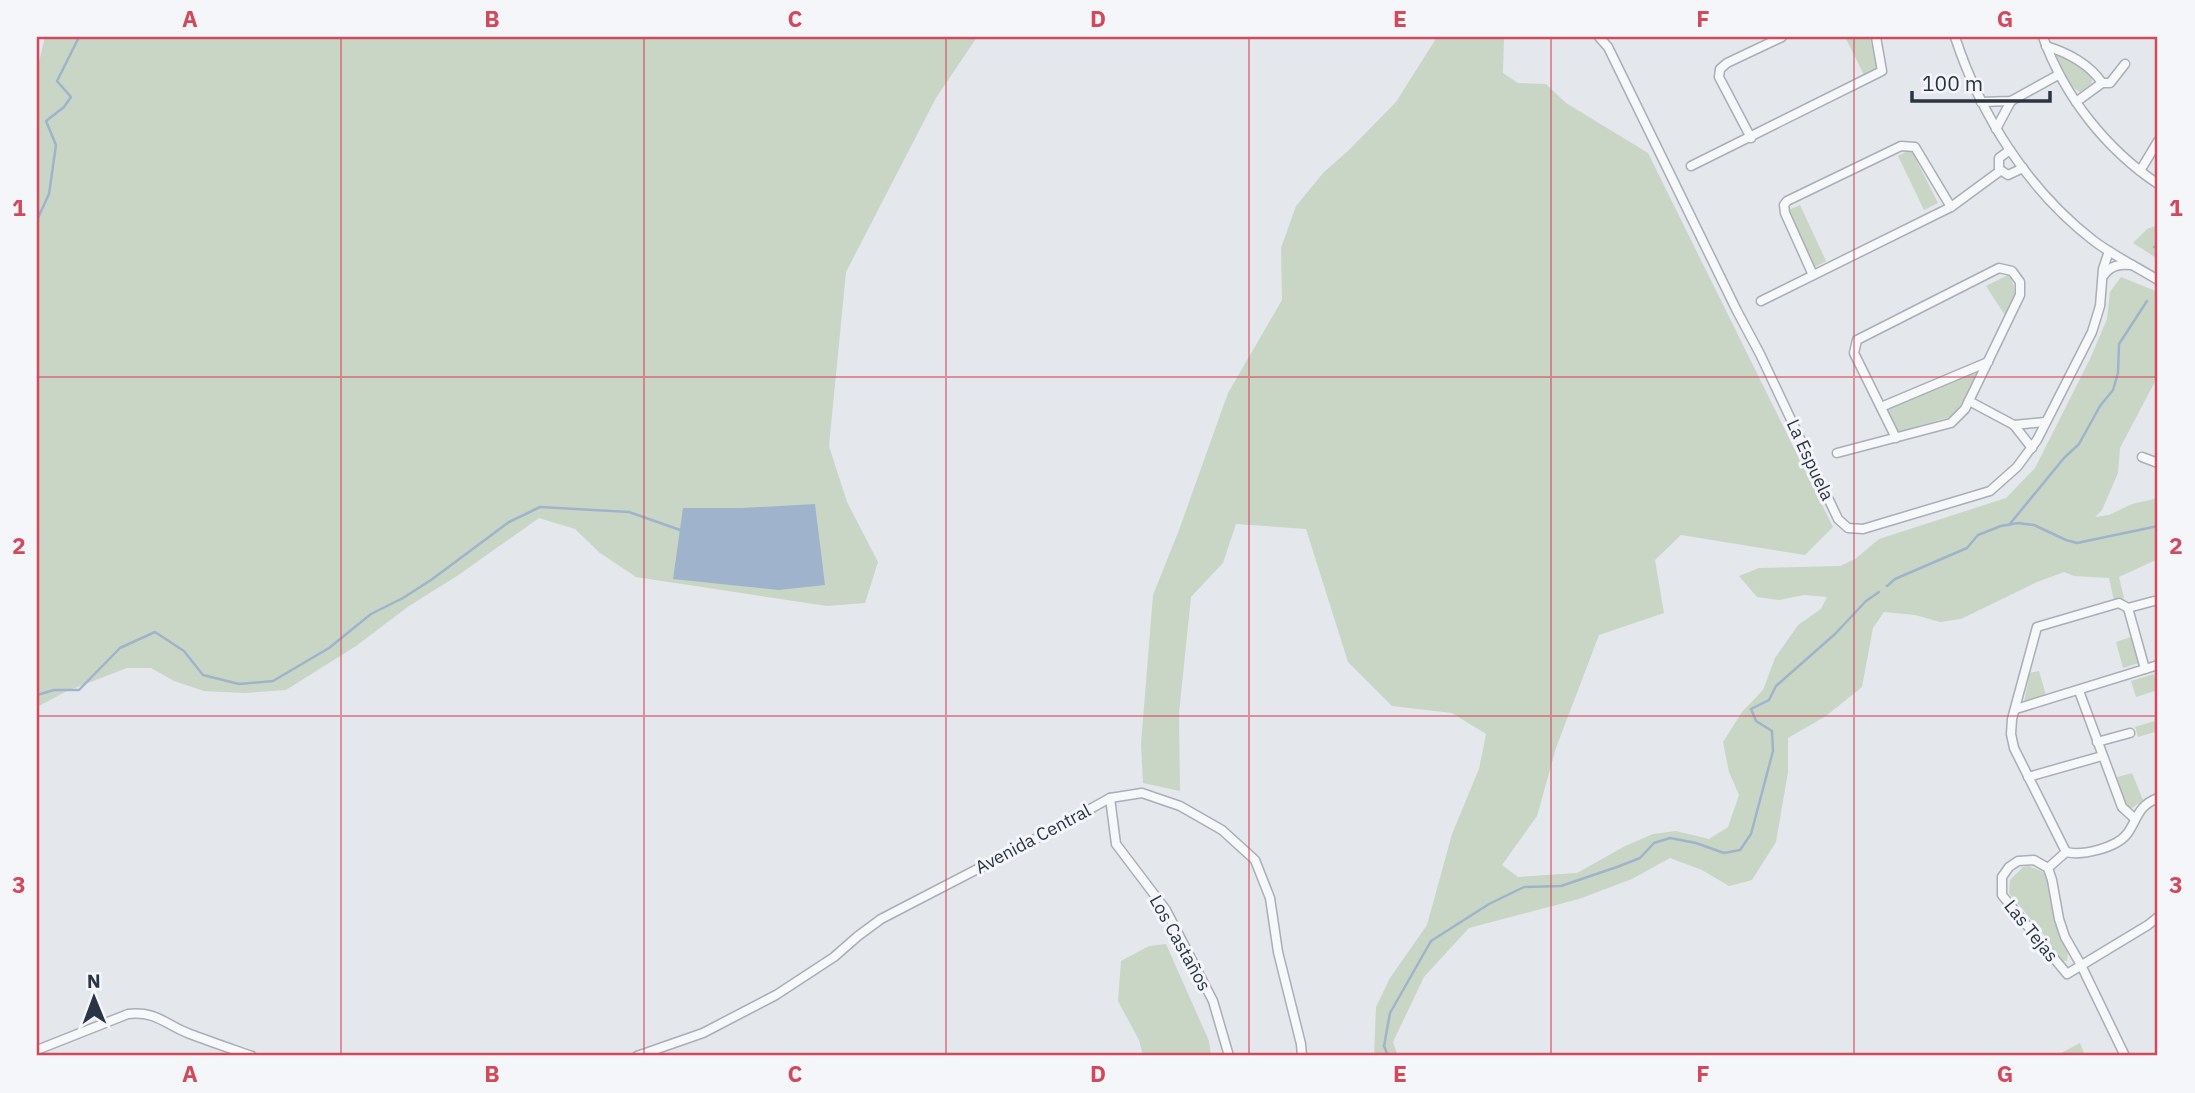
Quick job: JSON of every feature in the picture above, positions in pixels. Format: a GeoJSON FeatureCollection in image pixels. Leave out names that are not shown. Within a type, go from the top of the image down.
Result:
{"type":"FeatureCollection","features":[{"type":"Feature","properties":{"kind":"street","name":"La Espuela"},"geometry":{"type":"LineString","coordinates":[[1599,37],[1608,47],[1841,523],[1853,530],[1990,491],[2017,467],[2032,448],[2092,332],[2099,306],[2105,258],[2109,251]]}},
{"type":"Feature","properties":{"kind":"street"},"geometry":{"type":"LineString","coordinates":[[1751,138],[1719,76],[1720,69],[1727,63],[1782,37]]}},
{"type":"Feature","properties":{"kind":"street"},"geometry":{"type":"LineString","coordinates":[[1691,166],[1882,71],[1875,37]]}},
{"type":"Feature","properties":{"kind":"street"},"geometry":{"type":"LineString","coordinates":[[1955,37],[1981,102],[2023,168],[2064,215],[2109,251],[2158,280]]}},
{"type":"Feature","properties":{"kind":"street"},"geometry":{"type":"LineString","coordinates":[[2045,41],[2058,75],[2076,102],[2095,126],[2140,171],[2158,184]]}},
{"type":"Feature","properties":{"kind":"street"},"geometry":{"type":"LineString","coordinates":[[2045,41],[2094,73],[2102,83]]}},
{"type":"Feature","properties":{"kind":"street"},"geometry":{"type":"LineString","coordinates":[[2076,102],[2102,83],[2110,83],[2125,64]]}},
{"type":"Feature","properties":{"kind":"street"},"geometry":{"type":"LineString","coordinates":[[1981,102],[2011,101],[2058,75]]}},
{"type":"Feature","properties":{"kind":"street"},"geometry":{"type":"LineString","coordinates":[[1996,129],[2011,101]]}},
{"type":"Feature","properties":{"kind":"street"},"geometry":{"type":"LineString","coordinates":[[2140,171],[2158,141]]}},
{"type":"Feature","properties":{"kind":"street"},"geometry":{"type":"LineString","coordinates":[[1813,275],[1785,213],[1784,205],[1787,201],[1901,146],[1910,145],[1915,147],[1951,207]]}},
{"type":"Feature","properties":{"kind":"street"},"geometry":{"type":"LineString","coordinates":[[2010,150],[1998,160],[2000,171],[2006,175],[2023,168]]}},
{"type":"Feature","properties":{"kind":"street"},"geometry":{"type":"LineString","coordinates":[[1761,301],[1951,207],[2000,171]]}},
{"type":"Feature","properties":{"kind":"street"},"geometry":{"type":"LineString","coordinates":[[2102,278],[2108,269],[2117,265],[2132,265]]}},
{"type":"Feature","properties":{"kind":"street"},"geometry":{"type":"LineString","coordinates":[[1837,453],[1896,438],[1951,423],[1969,401],[2021,290],[2019,277],[2008,269],[1999,268],[1857,340],[1854,353],[1896,438]]}},
{"type":"Feature","properties":{"kind":"street"},"geometry":{"type":"LineString","coordinates":[[1881,407],[1988,362]]}},
{"type":"Feature","properties":{"kind":"street"},"geometry":{"type":"LineString","coordinates":[[1969,401],[2014,425],[2032,448]]}},
{"type":"Feature","properties":{"kind":"street"},"geometry":{"type":"LineString","coordinates":[[2014,425],[2045,422]]}},
{"type":"Feature","properties":{"kind":"street"},"geometry":{"type":"LineString","coordinates":[[2142,457],[2158,463]]}},
{"type":"Feature","properties":{"kind":"street"},"geometry":{"type":"LineString","coordinates":[[2127,608],[2154,601]]}},
{"type":"Feature","properties":{"kind":"street"},"geometry":{"type":"LineString","coordinates":[[2016,709],[2153,668],[2127,608],[2119,603],[2038,627],[2011,727],[2012,741],[2066,852]]}},
{"type":"Feature","properties":{"kind":"street"},"geometry":{"type":"LineString","coordinates":[[2079,691],[2122,807],[2134,818]]}},
{"type":"Feature","properties":{"kind":"street"},"geometry":{"type":"LineString","coordinates":[[2097,742],[2130,733]]}},
{"type":"Feature","properties":{"kind":"street"},"geometry":{"type":"LineString","coordinates":[[2028,777],[2102,756]]}},
{"type":"Feature","properties":{"kind":"street","name":"Avenida Central"},"geometry":{"type":"LineString","coordinates":[[637,1056],[704,1032],[776,995],[834,957],[881,919],[1047,833],[1110,797],[1142,793],[1180,806],[1222,830],[1255,860],[1270,898],[1278,952],[1301,1044],[1301,1056]]}},
{"type":"Feature","properties":{"kind":"street","name":"Los Castaños"},"geometry":{"type":"LineString","coordinates":[[1110,797],[1116,844],[1166,910],[1213,1001],[1229,1056]]}},
{"type":"Feature","properties":{"kind":"street"},"geometry":{"type":"LineString","coordinates":[[2048,868],[2066,852],[2086,853],[2116,843],[2128,833],[2134,818],[2146,804],[2158,798]]}},
{"type":"Feature","properties":{"kind":"street","name":"Las Tejas"},"geometry":{"type":"LineString","coordinates":[[2081,965],[2067,974],[2008,905],[2001,889],[2005,872],[2018,861],[2034,860],[2048,868],[2068,946],[2081,965],[2125,1056]]}},
{"type":"Feature","properties":{"kind":"street"},"geometry":{"type":"LineString","coordinates":[[2081,965],[2158,917]]}},
{"type":"Feature","properties":{"kind":"street"},"geometry":{"type":"LineString","coordinates":[[37,1050],[128,1014],[141,1013],[156,1016],[186,1033],[252,1056]]}},
{"type":"Feature","properties":{"kind":"green space"},"geometry":{"type":"Polygon","coordinates":[[[45,37],[977,37],[936,98],[846,272],[829,446],[847,502],[878,562],[865,603],[827,606],[636,577],[600,553],[575,529],[539,518],[409,606],[356,646],[286,690],[245,693],[204,691],[174,681],[151,668],[127,668],[67,691],[37,707],[37,70],[45,37]]]}},
{"type":"Feature","properties":{"kind":"green space"},"geometry":{"type":"Polygon","coordinates":[[[1437,37],[1504,37],[1503,73],[1518,83],[1546,84],[1566,103],[1648,153],[1833,527],[1805,555],[1681,535],[1655,560],[1664,613],[1599,635],[1556,748],[1537,816],[1502,865],[1518,877],[1577,873],[1625,846],[1653,834],[1676,831],[1709,839],[1728,827],[1739,795],[1729,772],[1723,742],[1742,712],[1763,690],[1775,658],[1798,625],[1821,609],[1827,597],[1804,595],[1779,600],[1757,597],[1739,576],[1759,568],[1840,566],[1855,559],[1879,539],[2006,498],[2035,468],[2090,359],[2107,319],[2110,292],[2121,277],[2158,292],[2158,376],[2120,448],[2118,473],[2102,510],[2095,517],[2109,515],[2132,504],[2158,498],[2158,559],[2119,577],[2124,598],[2114,601],[2109,578],[2074,576],[2064,572],[2037,582],[1961,619],[1940,622],[1915,615],[1884,612],[1873,628],[1862,687],[1826,716],[1788,738],[1788,772],[1776,842],[1752,880],[1729,886],[1702,870],[1670,858],[1632,879],[1579,899],[1469,928],[1424,977],[1393,1042],[1398,1056],[1374,1056],[1376,1007],[1390,978],[1427,925],[1452,834],[1479,769],[1486,734],[1452,713],[1392,706],[1348,662],[1306,529],[1236,524],[1223,563],[1191,597],[1179,713],[1180,791],[1143,783],[1141,744],[1153,595],[1228,393],[1282,300],[1281,248],[1296,206],[1324,172],[1396,102],[1437,37]]]}},
{"type":"Feature","properties":{"kind":"green space"},"geometry":{"type":"Polygon","coordinates":[[[1845,37],[1870,37],[1877,69],[1864,75],[1845,37]]]}},
{"type":"Feature","properties":{"kind":"green space"},"geometry":{"type":"Polygon","coordinates":[[[2054,53],[2064,55],[2093,77],[2091,84],[2080,92],[2071,85],[2063,76],[2054,53]]]}},
{"type":"Feature","properties":{"kind":"green space"},"geometry":{"type":"Polygon","coordinates":[[[1911,149],[1938,203],[1924,210],[1898,156],[1911,149]]]}},
{"type":"Feature","properties":{"kind":"green space"},"geometry":{"type":"Polygon","coordinates":[[[1800,205],[1826,261],[1815,267],[1788,210],[1800,205]]]}},
{"type":"Feature","properties":{"kind":"green space"},"geometry":{"type":"Polygon","coordinates":[[[2158,225],[2158,259],[2133,243],[2147,229],[2158,225]]]}},
{"type":"Feature","properties":{"kind":"green space"},"geometry":{"type":"Polygon","coordinates":[[[2008,275],[2014,291],[2006,317],[1986,286],[2008,275]]]}},
{"type":"Feature","properties":{"kind":"green space"},"geometry":{"type":"Polygon","coordinates":[[[1976,373],[1964,401],[1952,416],[1896,433],[1885,410],[1976,373]]]}},
{"type":"Feature","properties":{"kind":"green space"},"geometry":{"type":"Polygon","coordinates":[[[2131,637],[2139,663],[2123,668],[2116,642],[2131,637]]]}},
{"type":"Feature","properties":{"kind":"green space"},"geometry":{"type":"Polygon","coordinates":[[[2039,671],[2046,695],[2024,702],[2030,673],[2039,671]]]}},
{"type":"Feature","properties":{"kind":"green space"},"geometry":{"type":"Polygon","coordinates":[[[2154,674],[2158,690],[2136,697],[2131,681],[2154,674]]]}},
{"type":"Feature","properties":{"kind":"green space"},"geometry":{"type":"Polygon","coordinates":[[[2158,720],[2158,731],[2138,737],[2135,727],[2158,720]]]}},
{"type":"Feature","properties":{"kind":"green space"},"geometry":{"type":"Polygon","coordinates":[[[2132,773],[2143,800],[2128,811],[2114,778],[2132,773]]]}},
{"type":"Feature","properties":{"kind":"green space"},"geometry":{"type":"Polygon","coordinates":[[[2029,866],[2043,872],[2049,882],[2055,919],[2068,953],[2067,961],[2059,960],[2049,941],[2009,893],[2010,880],[2023,867],[2029,866]]]}},
{"type":"Feature","properties":{"kind":"green space"},"geometry":{"type":"Polygon","coordinates":[[[1166,944],[1209,1041],[1211,1056],[1143,1056],[1139,1040],[1118,1001],[1121,961],[1149,946],[1166,944]]]}},
{"type":"Feature","properties":{"kind":"green space"},"geometry":{"type":"Polygon","coordinates":[[[2080,1043],[2085,1056],[2056,1056],[2080,1043]]]}},
{"type":"Feature","properties":{"kind":"water"},"geometry":{"type":"Polygon","coordinates":[[[815,504],[825,585],[779,590],[673,579],[683,508],[815,504]]]}},
{"type":"Feature","properties":{"kind":"waterway"},"geometry":{"type":"LineString","coordinates":[[37,220],[49,194],[56,145],[46,121],[64,107],[71,97],[57,81],[79,37]]}},
{"type":"Feature","properties":{"kind":"waterway"},"geometry":{"type":"LineString","coordinates":[[2154,247],[2158,246]]}},
{"type":"Feature","properties":{"kind":"waterway"},"geometry":{"type":"LineString","coordinates":[[2009,525],[2064,458],[2079,444],[2100,406],[2113,390],[2118,373],[2119,344],[2147,301]]}},
{"type":"Feature","properties":{"kind":"waterway"},"geometry":{"type":"LineString","coordinates":[[37,695],[54,690],[79,690],[120,648],[155,632],[184,651],[203,675],[239,684],[273,681],[329,648],[371,614],[431,580],[509,522],[540,507],[629,512],[683,531]]}},
{"type":"Feature","properties":{"kind":"waterway"},"geometry":{"type":"LineString","coordinates":[[1887,586],[1895,579],[1967,548],[1978,535],[2001,526],[2018,523],[2034,525],[2077,543],[2158,526]]}},
{"type":"Feature","properties":{"kind":"waterway"},"geometry":{"type":"LineString","coordinates":[[1388,1056],[1384,1046],[1390,1013],[1431,941],[1489,904],[1524,887],[1561,886],[1617,867],[1640,858],[1654,843],[1670,838],[1696,843],[1724,853],[1740,850],[1751,834],[1773,751],[1772,731],[1756,721],[1751,709],[1769,700],[1776,686],[1835,634],[1866,601],[1879,592]]}}]}
